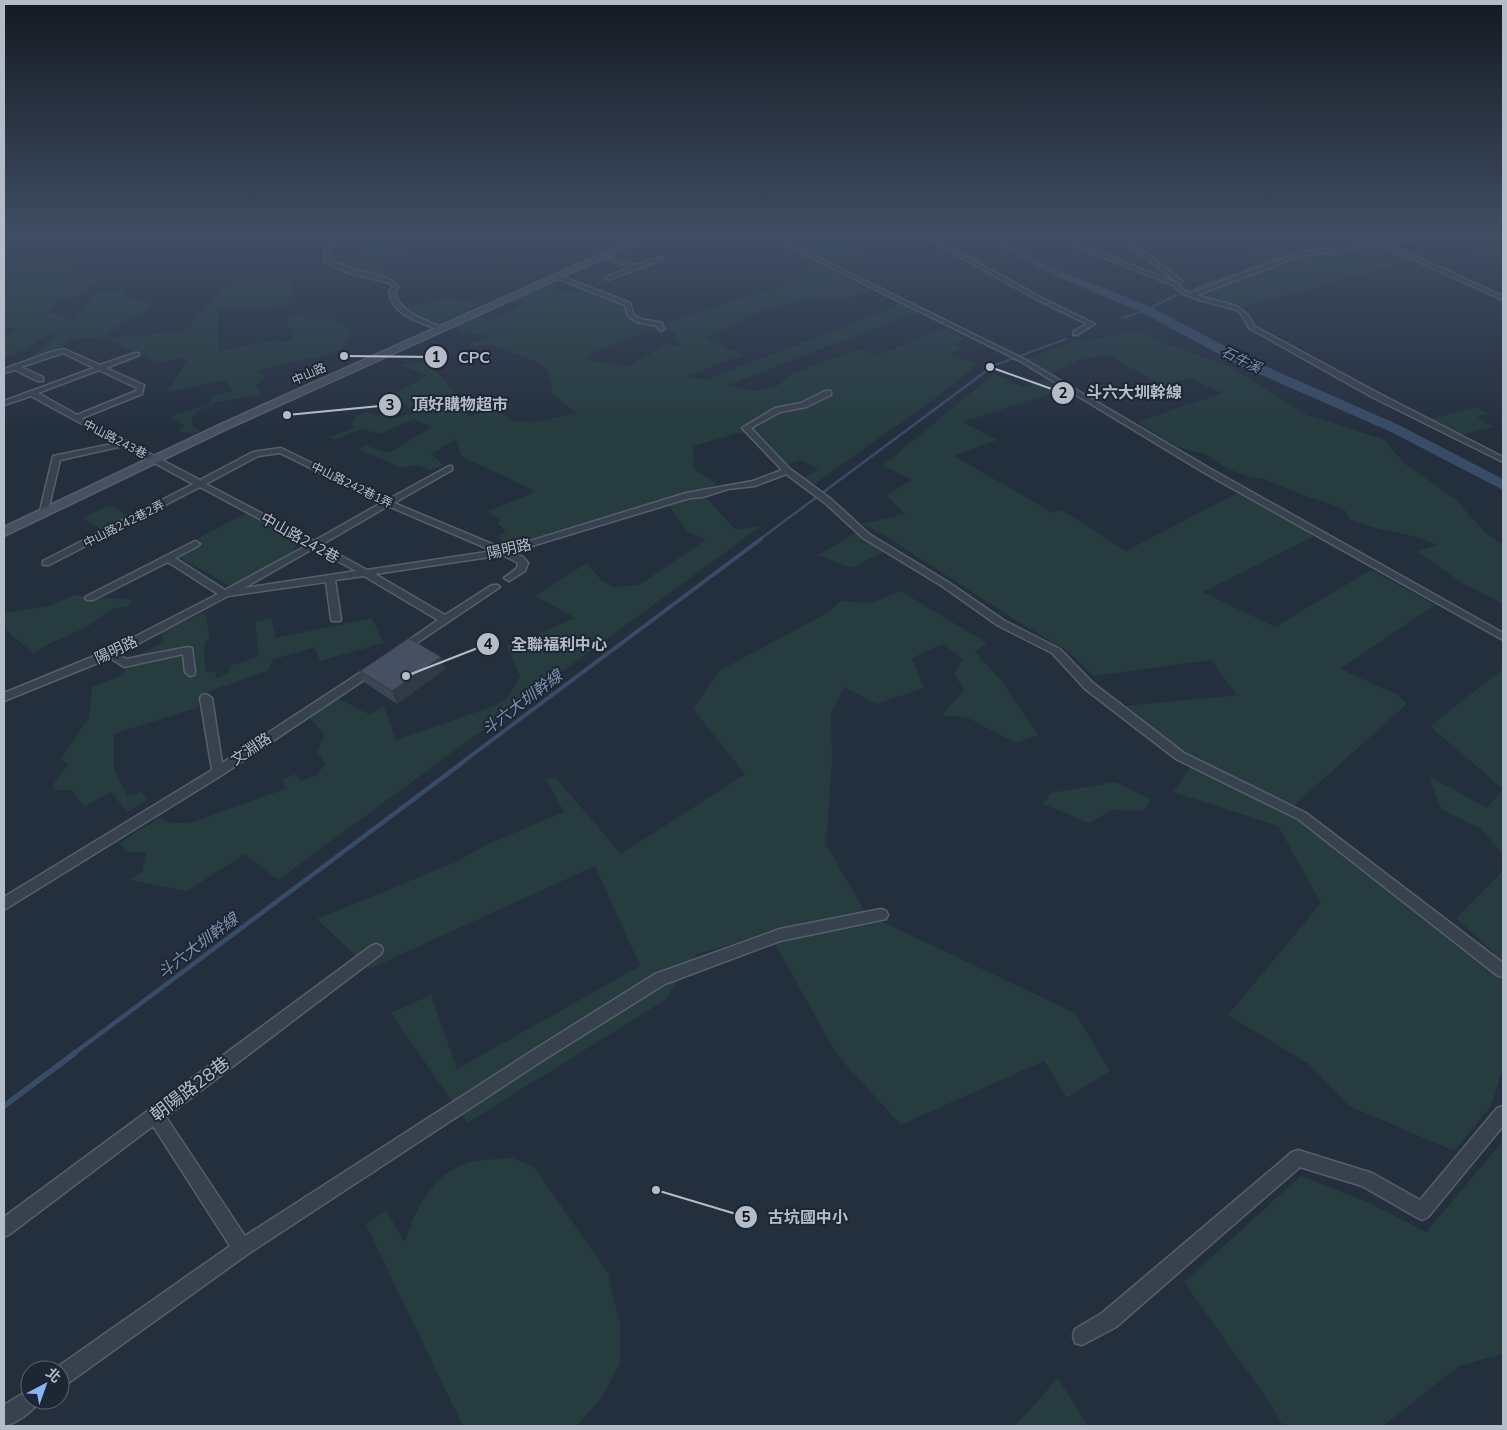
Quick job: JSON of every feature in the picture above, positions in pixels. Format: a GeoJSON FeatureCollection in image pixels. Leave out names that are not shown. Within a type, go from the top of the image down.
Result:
{"type":"FeatureCollection","features":[{"type":"Feature","properties":{"kind":"main road","name":"中山路"},"geometry":{"type":"LineString","coordinates":[[4,532],[44,511],[156,459],[506,300]]}},
{"type":"Feature","properties":{"kind":"street"},"geometry":{"type":"LineString","coordinates":[[394,300],[402,312],[440,329]]}},
{"type":"Feature","properties":{"kind":"street"},"geometry":{"type":"LineString","coordinates":[[617,300],[628,304],[631,316],[639,321],[660,324],[661,329]]}},
{"type":"Feature","properties":{"kind":"street"},"geometry":{"type":"LineString","coordinates":[[900,300],[1018,358],[1206,470],[1503,636]]}},
{"type":"Feature","properties":{"kind":"street"},"geometry":{"type":"LineString","coordinates":[[1042,300],[1092,324],[1075,334]]}},
{"type":"Feature","properties":{"kind":"street"},"geometry":{"type":"LineString","coordinates":[[1209,300],[1239,308],[1247,317],[1251,328],[1368,391],[1503,460]]}},
{"type":"Feature","properties":{"kind":"street","name":"中山路243巷"},"geometry":{"type":"LineString","coordinates":[[4,371],[53,353],[64,351],[140,386],[140,390],[76,418]]}},
{"type":"Feature","properties":{"kind":"street"},"geometry":{"type":"LineString","coordinates":[[4,403],[137,354]]}},
{"type":"Feature","properties":{"kind":"street"},"geometry":{"type":"LineString","coordinates":[[15,367],[40,379]]}},
{"type":"Feature","properties":{"kind":"street"},"geometry":{"type":"LineString","coordinates":[[828,393],[803,404],[778,410],[746,428],[787,471],[828,501],[866,536],[945,584],[1001,624],[1056,652],[1089,686],[1180,756],[1302,816],[1503,972]]}},
{"type":"Feature","properties":{"kind":"street","name":"中山路243巷"},"geometry":{"type":"LineString","coordinates":[[32,394],[123,444],[156,459]]}},
{"type":"Feature","properties":{"kind":"street"},"geometry":{"type":"LineString","coordinates":[[44,511],[56,458],[123,444]]}},
{"type":"Feature","properties":{"kind":"street","name":"中山路242巷1弄"},"geometry":{"type":"LineString","coordinates":[[201,483],[256,454],[281,450],[387,503],[520,559],[523,563],[522,569],[509,578]]}},
{"type":"Feature","properties":{"kind":"street","name":"中山路242巷"},"geometry":{"type":"LineString","coordinates":[[156,459],[444,619]]}},
{"type":"Feature","properties":{"kind":"street"},"geometry":{"type":"LineString","coordinates":[[314,546],[449,468]]}},
{"type":"Feature","properties":{"kind":"street","name":"陽明路"},"geometry":{"type":"LineString","coordinates":[[224,594],[504,552],[688,495],[703,494],[727,487],[755,483],[787,471]]}},
{"type":"Feature","properties":{"kind":"street","name":"中山路242巷2弄"},"geometry":{"type":"LineString","coordinates":[[46,563],[201,483]]}},
{"type":"Feature","properties":{"kind":"street"},"geometry":{"type":"LineString","coordinates":[[90,598],[195,544]]}},
{"type":"Feature","properties":{"kind":"street","name":"陽明路"},"geometry":{"type":"LineString","coordinates":[[4,697],[111,653],[314,546]]}},
{"type":"Feature","properties":{"kind":"street"},"geometry":{"type":"LineString","coordinates":[[168,558],[224,594]]}},
{"type":"Feature","properties":{"kind":"street"},"geometry":{"type":"LineString","coordinates":[[330,578],[336,619]]}},
{"type":"Feature","properties":{"kind":"street","name":"文淵路"},"geometry":{"type":"LineString","coordinates":[[4,904],[218,772],[444,619],[495,587]]}},
{"type":"Feature","properties":{"kind":"street"},"geometry":{"type":"LineString","coordinates":[[111,653],[124,663],[188,650],[190,672]]}},
{"type":"Feature","properties":{"kind":"street"},"geometry":{"type":"LineString","coordinates":[[206,698],[218,772]]}},
{"type":"Feature","properties":{"kind":"street"},"geometry":{"type":"LineString","coordinates":[[70,1370],[242,1248],[537,1056],[660,979],[780,935],[881,915]]}},
{"type":"Feature","properties":{"kind":"street","name":"朝陽路28巷"},"geometry":{"type":"LineString","coordinates":[[4,1228],[376,950]]}},
{"type":"Feature","properties":{"kind":"street"},"geometry":{"type":"LineString","coordinates":[[1082,1336],[1109,1320],[1298,1158],[1366,1179],[1422,1211],[1503,1114]]}},
{"type":"Feature","properties":{"kind":"street"},"geometry":{"type":"LineString","coordinates":[[155,1116],[242,1248]]}},
{"type":"Feature","properties":{"kind":"street"},"geometry":{"type":"LineString","coordinates":[[4,1417],[20,1406]]}},
{"type":"Feature","properties":{"kind":"green space"},"geometry":{"type":"Polygon","coordinates":[[[4,300],[58,300],[47,313],[64,315],[71,323],[91,300],[138,300],[152,307],[121,324],[104,337],[141,336],[186,330],[214,300],[288,300],[286,306],[219,310],[217,339],[220,351],[274,340],[282,342],[293,339],[286,316],[299,314],[308,319],[331,318],[342,323],[354,335],[346,341],[342,349],[318,359],[316,357],[258,370],[265,377],[256,385],[262,394],[214,403],[193,414],[192,425],[200,431],[193,434],[178,431],[185,426],[171,416],[210,404],[211,397],[232,391],[225,380],[167,392],[188,361],[180,358],[160,363],[102,337],[67,340],[64,346],[30,358],[61,331],[53,333],[4,359],[4,336],[18,329],[4,328],[4,300]]]}},
{"type":"Feature","properties":{"kind":"green space"},"geometry":{"type":"Polygon","coordinates":[[[439,300],[459,300],[481,305],[437,323],[405,307],[439,300]]]}},
{"type":"Feature","properties":{"kind":"green space"},"geometry":{"type":"Polygon","coordinates":[[[511,300],[611,300],[624,305],[631,318],[640,324],[665,324],[737,300],[809,300],[761,310],[705,338],[743,355],[687,376],[706,380],[895,307],[897,302],[917,312],[728,385],[756,391],[777,386],[792,374],[859,349],[876,356],[944,328],[966,339],[954,344],[962,349],[950,353],[977,364],[940,395],[813,485],[803,478],[819,469],[799,460],[788,465],[757,431],[738,433],[693,446],[694,469],[717,484],[703,491],[683,494],[511,546],[497,538],[506,531],[498,524],[500,520],[487,511],[535,491],[461,456],[456,439],[431,454],[444,465],[431,470],[416,465],[402,468],[359,450],[365,445],[388,453],[432,427],[414,419],[379,434],[362,429],[335,440],[330,437],[355,427],[351,425],[354,424],[351,422],[355,420],[354,418],[367,412],[375,416],[390,412],[395,418],[413,413],[394,394],[428,376],[401,365],[427,361],[456,394],[469,417],[494,407],[511,421],[535,422],[577,413],[552,394],[552,384],[547,369],[537,362],[489,344],[471,347],[469,346],[470,344],[491,336],[462,332],[454,326],[479,315],[478,318],[483,320],[494,319],[522,306],[508,301],[511,300]],[[661,329],[651,330],[588,355],[590,358],[585,360],[628,366],[669,344],[677,347],[682,345],[674,333],[661,329]]]}},
{"type":"Feature","properties":{"kind":"green space"},"geometry":{"type":"Polygon","coordinates":[[[1209,300],[1269,300],[1239,308],[1209,300]]]}},
{"type":"Feature","properties":{"kind":"green space"},"geometry":{"type":"Polygon","coordinates":[[[1140,330],[1162,342],[1228,366],[1307,415],[1383,439],[1405,464],[1455,499],[1487,534],[1503,545],[1503,604],[1462,583],[1417,551],[1438,545],[1416,537],[1371,527],[1349,519],[1347,512],[1342,508],[1297,493],[1264,479],[1249,477],[1226,468],[1205,454],[1178,447],[1137,422],[1222,393],[1190,378],[1143,392],[1138,389],[1158,383],[1107,354],[1076,361],[1052,373],[1027,359],[1075,341],[1080,343],[1140,330]]]}},
{"type":"Feature","properties":{"kind":"green space"},"geometry":{"type":"Polygon","coordinates":[[[994,374],[1023,387],[1047,379],[1065,389],[963,422],[997,440],[954,456],[1053,513],[1062,510],[1126,551],[1237,493],[1314,536],[1203,592],[1275,627],[1371,570],[1435,605],[1340,669],[1398,695],[1407,704],[1294,805],[1182,752],[1124,706],[1237,695],[1211,660],[1094,676],[1066,650],[1009,616],[884,535],[862,524],[905,514],[887,496],[912,479],[882,466],[994,374]]]}},
{"type":"Feature","properties":{"kind":"green space"},"geometry":{"type":"Polygon","coordinates":[[[1476,407],[1489,414],[1476,416],[1493,427],[1457,436],[1425,420],[1476,407]]]}},
{"type":"Feature","properties":{"kind":"green space"},"geometry":{"type":"Polygon","coordinates":[[[690,499],[707,499],[736,530],[761,526],[278,880],[245,854],[187,891],[130,880],[142,872],[146,852],[130,853],[119,843],[159,818],[170,823],[190,823],[285,789],[283,780],[295,774],[301,781],[317,775],[325,764],[317,752],[324,735],[309,717],[337,698],[370,715],[384,706],[396,740],[497,705],[510,695],[520,676],[507,646],[576,618],[535,596],[587,563],[601,580],[613,587],[639,585],[706,540],[687,531],[669,506],[690,499]]]}},
{"type":"Feature","properties":{"kind":"green space"},"geometry":{"type":"Polygon","coordinates":[[[109,505],[129,516],[102,530],[83,518],[109,505]]]}},
{"type":"Feature","properties":{"kind":"green space"},"geometry":{"type":"Polygon","coordinates":[[[246,513],[297,544],[291,555],[230,586],[177,556],[200,544],[193,541],[246,513]]]}},
{"type":"Feature","properties":{"kind":"green space"},"geometry":{"type":"Polygon","coordinates":[[[856,533],[885,551],[851,568],[818,555],[856,533]]]}},
{"type":"Feature","properties":{"kind":"green space"},"geometry":{"type":"Polygon","coordinates":[[[901,591],[987,643],[975,652],[1000,679],[1038,735],[1016,743],[968,718],[942,715],[964,690],[954,674],[963,659],[942,644],[912,658],[924,688],[877,704],[844,687],[831,713],[832,761],[826,844],[866,914],[1075,1013],[1110,1071],[1067,1098],[1044,1061],[901,1125],[837,1055],[769,933],[697,954],[665,1000],[467,1123],[391,1013],[431,995],[457,1069],[640,966],[595,866],[369,969],[317,919],[456,862],[488,844],[564,812],[546,779],[555,777],[621,854],[745,774],[693,709],[719,671],[827,613],[841,601],[871,603],[901,591]]]}},
{"type":"Feature","properties":{"kind":"green space"},"geometry":{"type":"Polygon","coordinates":[[[73,595],[132,600],[128,606],[114,608],[87,627],[47,645],[34,654],[6,630],[4,613],[50,606],[73,595]]]}},
{"type":"Feature","properties":{"kind":"green space"},"geometry":{"type":"Polygon","coordinates":[[[205,612],[210,637],[204,644],[205,672],[214,671],[217,678],[230,673],[230,666],[259,656],[255,622],[271,618],[276,638],[372,618],[384,643],[320,661],[315,647],[272,660],[269,670],[205,693],[196,708],[114,734],[114,770],[127,795],[141,792],[147,800],[128,812],[110,792],[84,807],[72,790],[54,790],[54,783],[68,765],[61,758],[89,718],[92,687],[123,675],[130,659],[164,642],[161,633],[205,612]]]}},
{"type":"Feature","properties":{"kind":"green space"},"geometry":{"type":"Polygon","coordinates":[[[1503,669],[1503,789],[1430,726],[1503,669]]]}},
{"type":"Feature","properties":{"kind":"green space"},"geometry":{"type":"Polygon","coordinates":[[[1191,767],[1293,817],[1503,982],[1503,1066],[1491,1106],[1454,1151],[1349,1106],[1310,1065],[1228,1015],[1321,903],[1278,826],[1173,792],[1191,767]]]}},
{"type":"Feature","properties":{"kind":"green space"},"geometry":{"type":"Polygon","coordinates":[[[1429,776],[1487,808],[1503,789],[1503,854],[1481,829],[1441,809],[1429,776]]]}},
{"type":"Feature","properties":{"kind":"green space"},"geometry":{"type":"Polygon","coordinates":[[[1115,782],[1150,799],[1144,811],[1113,810],[1089,823],[1043,804],[1051,793],[1115,782]]]}},
{"type":"Feature","properties":{"kind":"green space"},"geometry":{"type":"Polygon","coordinates":[[[1503,871],[1503,961],[1456,918],[1503,871]]]}},
{"type":"Feature","properties":{"kind":"green space"},"geometry":{"type":"Polygon","coordinates":[[[1503,1141],[1503,1354],[1459,1366],[1383,1426],[1283,1426],[1270,1403],[1184,1282],[1301,1176],[1367,1202],[1426,1232],[1503,1141]]]}},
{"type":"Feature","properties":{"kind":"green space"},"geometry":{"type":"Polygon","coordinates":[[[512,1158],[534,1167],[608,1273],[620,1324],[620,1363],[601,1399],[576,1426],[463,1426],[366,1225],[386,1210],[405,1242],[422,1202],[439,1180],[450,1171],[477,1161],[512,1158]]]}},
{"type":"Feature","properties":{"kind":"green space"},"geometry":{"type":"Polygon","coordinates":[[[1058,1378],[1088,1426],[1015,1426],[1058,1378]]]}},
{"type":"Feature","properties":{"kind":"building"},"geometry":{"type":"Polygon","coordinates":[[[409,638],[441,657],[392,691],[360,671],[409,638]]]}},
{"type":"Feature","properties":{"kind":"waterway","name":"石牛溪"},"geometry":{"type":"LineString","coordinates":[[1122,300],[1147,310],[1244,362],[1394,428],[1503,485]]}},
{"type":"Feature","properties":{"kind":"waterway","name":"斗六大圳幹線"},"geometry":{"type":"LineString","coordinates":[[1122,318],[1147,310],[1167,300]]}},
{"type":"Feature","properties":{"kind":"waterway","name":"斗六大圳幹線"},"geometry":{"type":"LineString","coordinates":[[990,367],[1066,339]]}},
{"type":"Feature","properties":{"kind":"waterway","name":"斗六大圳幹線"},"geometry":{"type":"LineString","coordinates":[[759,540],[993,366]]}},
{"type":"Feature","properties":{"kind":"waterway","name":"斗六大圳幹線"},"geometry":{"type":"LineString","coordinates":[[460,764],[761,539]]}},
{"type":"Feature","properties":{"kind":"waterway","name":"斗六大圳幹線"},"geometry":{"type":"LineString","coordinates":[[73,1054],[462,763]]}},
{"type":"Feature","properties":{"kind":"waterway","name":"斗六大圳幹線"},"geometry":{"type":"LineString","coordinates":[[4,1106],[75,1053]]}},
{"type":"Feature","properties":{"kind":"place","name":"CPC"},"geometry":{"type":"Point","coordinates":[344,356]}},
{"type":"Feature","properties":{"kind":"place","name":"斗六大圳幹線"},"geometry":{"type":"Point","coordinates":[990,367]}},
{"type":"Feature","properties":{"kind":"place","name":"頂好購物超市"},"geometry":{"type":"Point","coordinates":[287,415]}},
{"type":"Feature","properties":{"kind":"place","name":"全聯福利中心"},"geometry":{"type":"Point","coordinates":[406,676]}},
{"type":"Feature","properties":{"kind":"place","name":"古坑國中小"},"geometry":{"type":"Point","coordinates":[656,1190]}}]}
